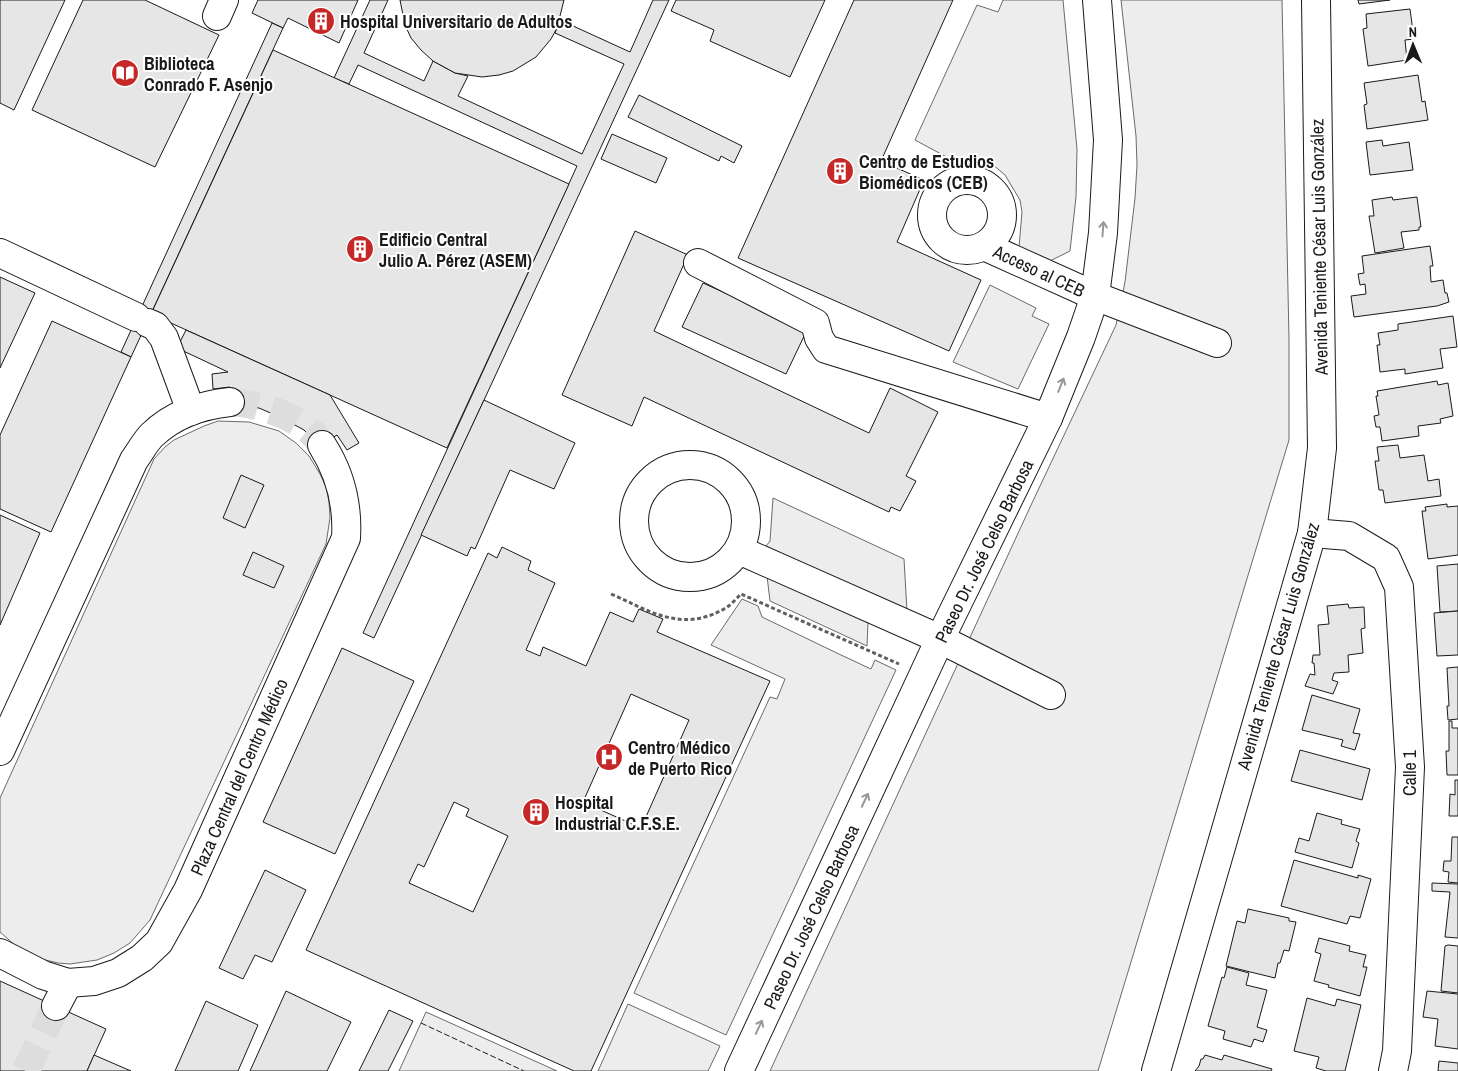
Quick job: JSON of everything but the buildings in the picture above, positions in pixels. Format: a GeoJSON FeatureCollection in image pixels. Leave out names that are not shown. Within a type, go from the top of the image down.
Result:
{"type":"FeatureCollection","features":[{"type":"Feature","properties":{"kind":"street","name":"Paseo Dr. José Celso Barbosa"},"geometry":{"type":"LineString","coordinates":[[738,1071],[940,639],[1048,418],[1095,296],[1103,233],[1108,140],[1097,0]]}},
{"type":"Feature","properties":{"kind":"street","name":"Avenida Teniente César Luis González"},"geometry":{"type":"LineString","coordinates":[[1156,1071],[1312,533],[1322,448],[1316,0]]}},
{"type":"Feature","properties":{"kind":"street","name":"Acceso al CEB"},"geometry":{"type":"LineString","coordinates":[[984,246],[1095,296],[1217,343]]}},
{"type":"Feature","properties":{"kind":"street"},"geometry":{"type":"LineString","coordinates":[[0,253],[156,326],[164,338],[191,410]]}},
{"type":"Feature","properties":{"kind":"street"},"geometry":{"type":"LineString","coordinates":[[698,263],[815,323],[819,338],[826,349],[1048,418]]}},
{"type":"Feature","properties":{"kind":"street"},"geometry":{"type":"LineString","coordinates":[[0,751],[134,460],[151,436],[165,424],[191,410],[212,404],[230,402]]}},
{"type":"Feature","properties":{"kind":"street","name":"Plaza Central del Centro Médico"},"geometry":{"type":"LineString","coordinates":[[0,953],[43,975],[62,994],[118,973],[142,958],[159,942],[188,890],[346,538],[345,500],[333,464],[322,445]]}},
{"type":"Feature","properties":{"kind":"street"},"geometry":{"type":"LineString","coordinates":[[687,465],[706,467],[723,475],[740,494],[745,508],[747,527],[739,550],[726,565],[714,573],[702,576],[688,578],[660,569],[646,557],[636,537],[634,524],[635,506],[644,488],[656,476],[675,467],[687,465]]}},
{"type":"Feature","properties":{"kind":"street","name":"Calle 1"},"geometry":{"type":"LineString","coordinates":[[1312,533],[1349,536],[1386,558],[1399,587],[1410,767],[1397,1051],[1393,1071]]}},
{"type":"Feature","properties":{"kind":"street"},"geometry":{"type":"LineString","coordinates":[[739,550],[940,639],[1051,695]]}},
{"type":"Feature","properties":{"kind":"path"},"geometry":{"type":"LineString","coordinates":[[611,594],[668,618],[680,620],[699,618],[724,609],[741,594],[902,665]]}},
{"type":"Feature","properties":{"kind":"shaded area"},"geometry":{"type":"Polygon","coordinates":[[[1003,0],[1063,0],[1077,149],[1076,197],[1070,251],[1050,261],[1019,247],[1022,212],[1020,200],[1005,175],[992,164],[979,160],[954,161],[915,140],[977,5],[998,12],[1003,0]]]}},
{"type":"Feature","properties":{"kind":"shaded area"},"geometry":{"type":"Polygon","coordinates":[[[1121,0],[1282,0],[1289,340],[1289,440],[1098,1071],[770,1071],[1116,325],[1125,282],[1137,165],[1136,136],[1121,0]]]}},
{"type":"Feature","properties":{"kind":"shaded area"},"geometry":{"type":"Polygon","coordinates":[[[990,285],[1036,308],[1032,316],[1049,324],[1018,389],[953,362],[990,285]]]}},
{"type":"Feature","properties":{"kind":"shaded area"},"geometry":{"type":"Polygon","coordinates":[[[218,421],[249,422],[279,431],[296,443],[309,456],[326,487],[329,502],[330,518],[326,544],[150,920],[130,943],[114,953],[97,960],[70,964],[37,958],[17,947],[0,932],[0,798],[154,459],[174,440],[218,421]]]}},
{"type":"Feature","properties":{"kind":"shaded area"},"geometry":{"type":"Polygon","coordinates":[[[773,498],[904,559],[907,611],[766,546],[770,541],[773,498]]]}},
{"type":"Feature","properties":{"kind":"shaded area"},"geometry":{"type":"Polygon","coordinates":[[[767,576],[868,622],[867,646],[770,601],[767,576]]]}},
{"type":"Feature","properties":{"kind":"shaded area"},"geometry":{"type":"Polygon","coordinates":[[[742,599],[758,606],[762,617],[871,669],[875,660],[896,670],[726,1035],[634,993],[770,697],[777,699],[785,679],[711,645],[742,599]]]}},
{"type":"Feature","properties":{"kind":"shaded area"},"geometry":{"type":"Polygon","coordinates":[[[628,1004],[720,1046],[708,1071],[598,1071],[628,1004]]]}},
{"type":"Feature","properties":{"kind":"shaded area"},"geometry":{"type":"Polygon","coordinates":[[[426,1012],[557,1071],[399,1071],[426,1012]]]}},
{"type":"Feature","properties":{"kind":"tunnel"},"geometry":{"type":"LineString","coordinates":[[230,402],[268,409],[281,414],[304,427],[322,445]]}},
{"type":"Feature","properties":{"kind":"tunnel"},"geometry":{"type":"LineString","coordinates":[[26,1071],[56,1006]]}},
{"type":"Feature","properties":{"kind":"fence"},"geometry":{"type":"LineString","coordinates":[[421,1023],[524,1071]]}},
{"type":"Feature","properties":{"kind":"place","name":"Hospital Universitario de Adultos"},"geometry":{"type":"Point","coordinates":[321,21]}},
{"type":"Feature","properties":{"kind":"place","name":"Biblioteca Conrado F. Asenjo"},"geometry":{"type":"Point","coordinates":[125,73]}},
{"type":"Feature","properties":{"kind":"place","name":"Centro de Estudios Biomédicos (CEB)"},"geometry":{"type":"Point","coordinates":[840,171]}},
{"type":"Feature","properties":{"kind":"place","name":"Edificio Central Julio A. Pérez (ASEM)"},"geometry":{"type":"Point","coordinates":[360,249]}},
{"type":"Feature","properties":{"kind":"place","name":"Centro Médico de Puerto Rico"},"geometry":{"type":"Point","coordinates":[609,757]}},
{"type":"Feature","properties":{"kind":"place","name":"Hospital Industrial C.F.S.E."},"geometry":{"type":"Point","coordinates":[536,812]}}]}
